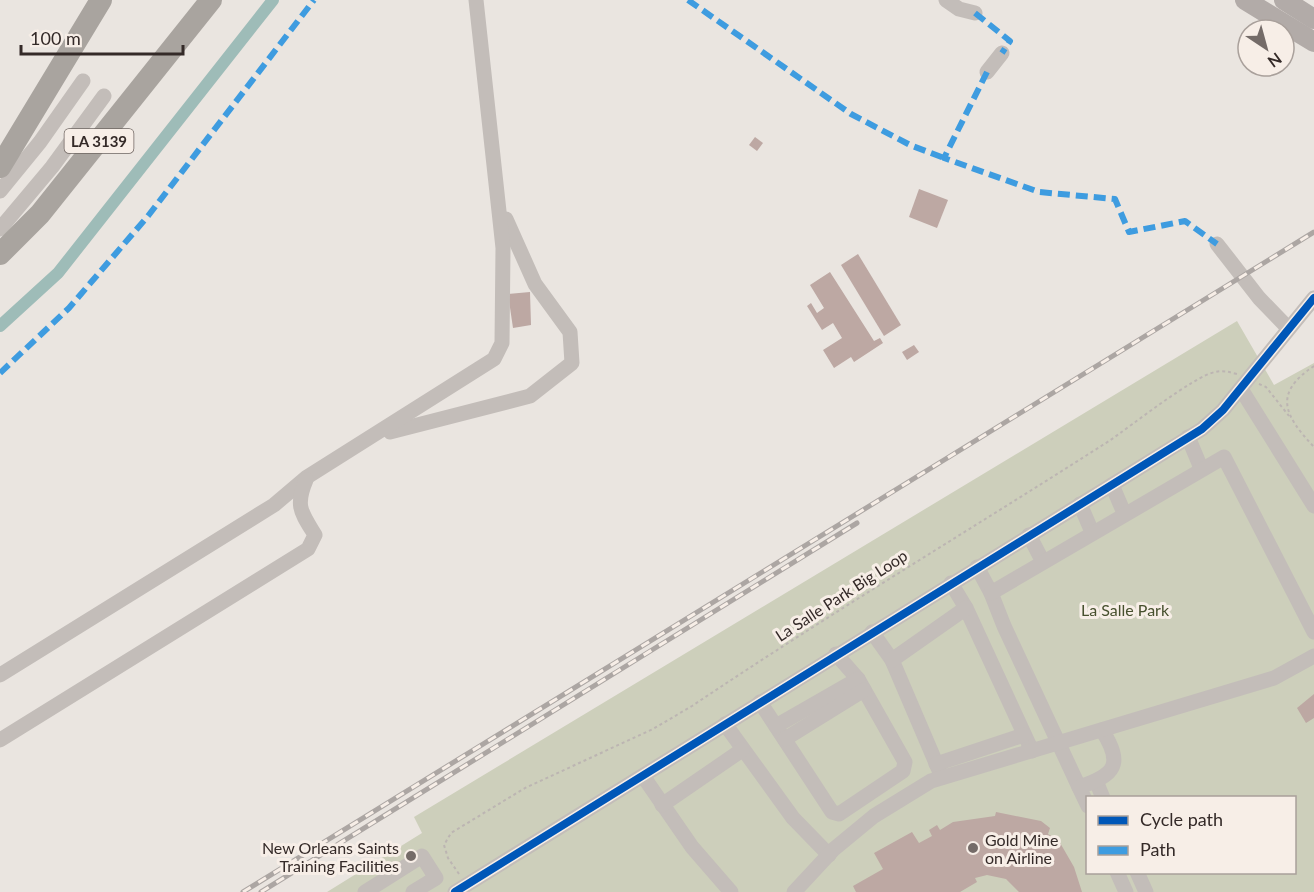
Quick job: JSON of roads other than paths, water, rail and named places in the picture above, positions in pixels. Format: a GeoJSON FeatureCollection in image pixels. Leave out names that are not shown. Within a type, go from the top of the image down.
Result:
{"type":"FeatureCollection","features":[{"type":"Feature","properties":{"kind":"highway"},"geometry":{"type":"LineString","coordinates":[[0,166],[101,0]]}},
{"type":"Feature","properties":{"kind":"highway","name":"LA 3139"},"geometry":{"type":"LineString","coordinates":[[0,254],[40,214],[211,0]]}},
{"type":"Feature","properties":{"kind":"main road"},"geometry":{"type":"LineString","coordinates":[[1245,0],[1314,42]]}},
{"type":"Feature","properties":{"kind":"main road"},"geometry":{"type":"LineString","coordinates":[[1284,0],[1314,19]]}},
{"type":"Feature","properties":{"kind":"street"},"geometry":{"type":"LineString","coordinates":[[0,675],[274,505],[307,477],[494,359],[502,343],[503,248],[476,0]]}},
{"type":"Feature","properties":{"kind":"street"},"geometry":{"type":"LineString","coordinates":[[946,0],[959,9],[975,13]]}},
{"type":"Feature","properties":{"kind":"street"},"geometry":{"type":"LineString","coordinates":[[987,72],[1002,53]]}},
{"type":"Feature","properties":{"kind":"street"},"geometry":{"type":"LineString","coordinates":[[0,191],[40,142],[83,81]]}},
{"type":"Feature","properties":{"kind":"street"},"geometry":{"type":"LineString","coordinates":[[0,229],[52,167],[104,96]]}},
{"type":"Feature","properties":{"kind":"street"},"geometry":{"type":"LineString","coordinates":[[370,438],[530,396],[573,363],[570,332],[535,284],[513,240],[497,196]]}},
{"type":"Feature","properties":{"kind":"street"},"geometry":{"type":"LineString","coordinates":[[1217,244],[1259,298],[1288,328]]}},
{"type":"Feature","properties":{"kind":"street"},"geometry":{"type":"LineString","coordinates":[[461,888],[1188,437],[1223,410],[1314,297]]}},
{"type":"Feature","properties":{"kind":"street"},"geometry":{"type":"LineString","coordinates":[[1245,384],[1314,506]]}},
{"type":"Feature","properties":{"kind":"street"},"geometry":{"type":"LineString","coordinates":[[1188,437],[1201,468]]}},
{"type":"Feature","properties":{"kind":"street"},"geometry":{"type":"LineString","coordinates":[[991,593],[1201,468],[1224,457],[1314,632]]}},
{"type":"Feature","properties":{"kind":"street"},"geometry":{"type":"LineString","coordinates":[[0,740],[308,549],[315,534],[300,512],[300,494],[307,477]]}},
{"type":"Feature","properties":{"kind":"street"},"geometry":{"type":"LineString","coordinates":[[1112,484],[1124,513]]}},
{"type":"Feature","properties":{"kind":"street"},"geometry":{"type":"LineString","coordinates":[[1080,504],[1092,532]]}},
{"type":"Feature","properties":{"kind":"street"},"geometry":{"type":"LineString","coordinates":[[1029,535],[1043,561]]}},
{"type":"Feature","properties":{"kind":"street"},"geometry":{"type":"LineString","coordinates":[[977,567],[991,593],[1057,744],[1086,802]]}},
{"type":"Feature","properties":{"kind":"street"},"geometry":{"type":"LineString","coordinates":[[951,583],[966,608],[1032,751]]}},
{"type":"Feature","properties":{"kind":"street"},"geometry":{"type":"LineString","coordinates":[[891,660],[966,608]]}},
{"type":"Feature","properties":{"kind":"street"},"geometry":{"type":"LineString","coordinates":[[872,632],[891,660],[939,771]]}},
{"type":"Feature","properties":{"kind":"street"},"geometry":{"type":"LineString","coordinates":[[760,702],[832,812],[839,814],[903,771],[905,762],[861,684],[836,654]]}},
{"type":"Feature","properties":{"kind":"street"},"geometry":{"type":"LineString","coordinates":[[939,771],[1032,751],[1274,678],[1314,656]]}},
{"type":"Feature","properties":{"kind":"street"},"geometry":{"type":"LineString","coordinates":[[781,732],[861,684]]}},
{"type":"Feature","properties":{"kind":"street"},"geometry":{"type":"LineString","coordinates":[[725,724],[793,818],[829,855]]}},
{"type":"Feature","properties":{"kind":"street"},"geometry":{"type":"LineString","coordinates":[[1079,787],[1108,774],[1116,762],[1114,749],[1102,730]]}},
{"type":"Feature","properties":{"kind":"street"},"geometry":{"type":"LineString","coordinates":[[794,892],[829,855],[874,816],[939,771],[1024,735]]}},
{"type":"Feature","properties":{"kind":"street"},"geometry":{"type":"LineString","coordinates":[[662,805],[742,750]]}},
{"type":"Feature","properties":{"kind":"street"},"geometry":{"type":"LineString","coordinates":[[643,776],[692,847],[731,892]]}},
{"type":"Feature","properties":{"kind":"street"},"geometry":{"type":"LineString","coordinates":[[1096,781],[1102,796]]}},
{"type":"Feature","properties":{"kind":"street"},"geometry":{"type":"LineString","coordinates":[[365,892],[422,856],[436,878],[413,892]]}},
{"type":"Feature","properties":{"kind":"street"},"geometry":{"type":"LineString","coordinates":[[1117,874],[1126,892]]}},
{"type":"Feature","properties":{"kind":"street"},"geometry":{"type":"LineString","coordinates":[[1137,874],[1146,892]]}},
{"type":"Feature","properties":{"kind":"waterway"},"geometry":{"type":"LineString","coordinates":[[0,326],[58,273],[273,0]]}},
{"type":"Feature","properties":{"kind":"railway"},"geometry":{"type":"LineString","coordinates":[[243,892],[1314,232]]}},
{"type":"Feature","properties":{"kind":"railway"},"geometry":{"type":"LineString","coordinates":[[261,892],[857,523]]}},
{"type":"Feature","properties":{"kind":"place","name":"Gold Mine on Airline"},"geometry":{"type":"Point","coordinates":[973,848]}},
{"type":"Feature","properties":{"kind":"place","name":"New Orleans Saints Training Facilities"},"geometry":{"type":"Point","coordinates":[411,856]}},
{"type":"Feature","properties":{"kind":"park label","name":"La Salle Park"},"geometry":{"type":"Point","coordinates":[1125,609]}}]}
